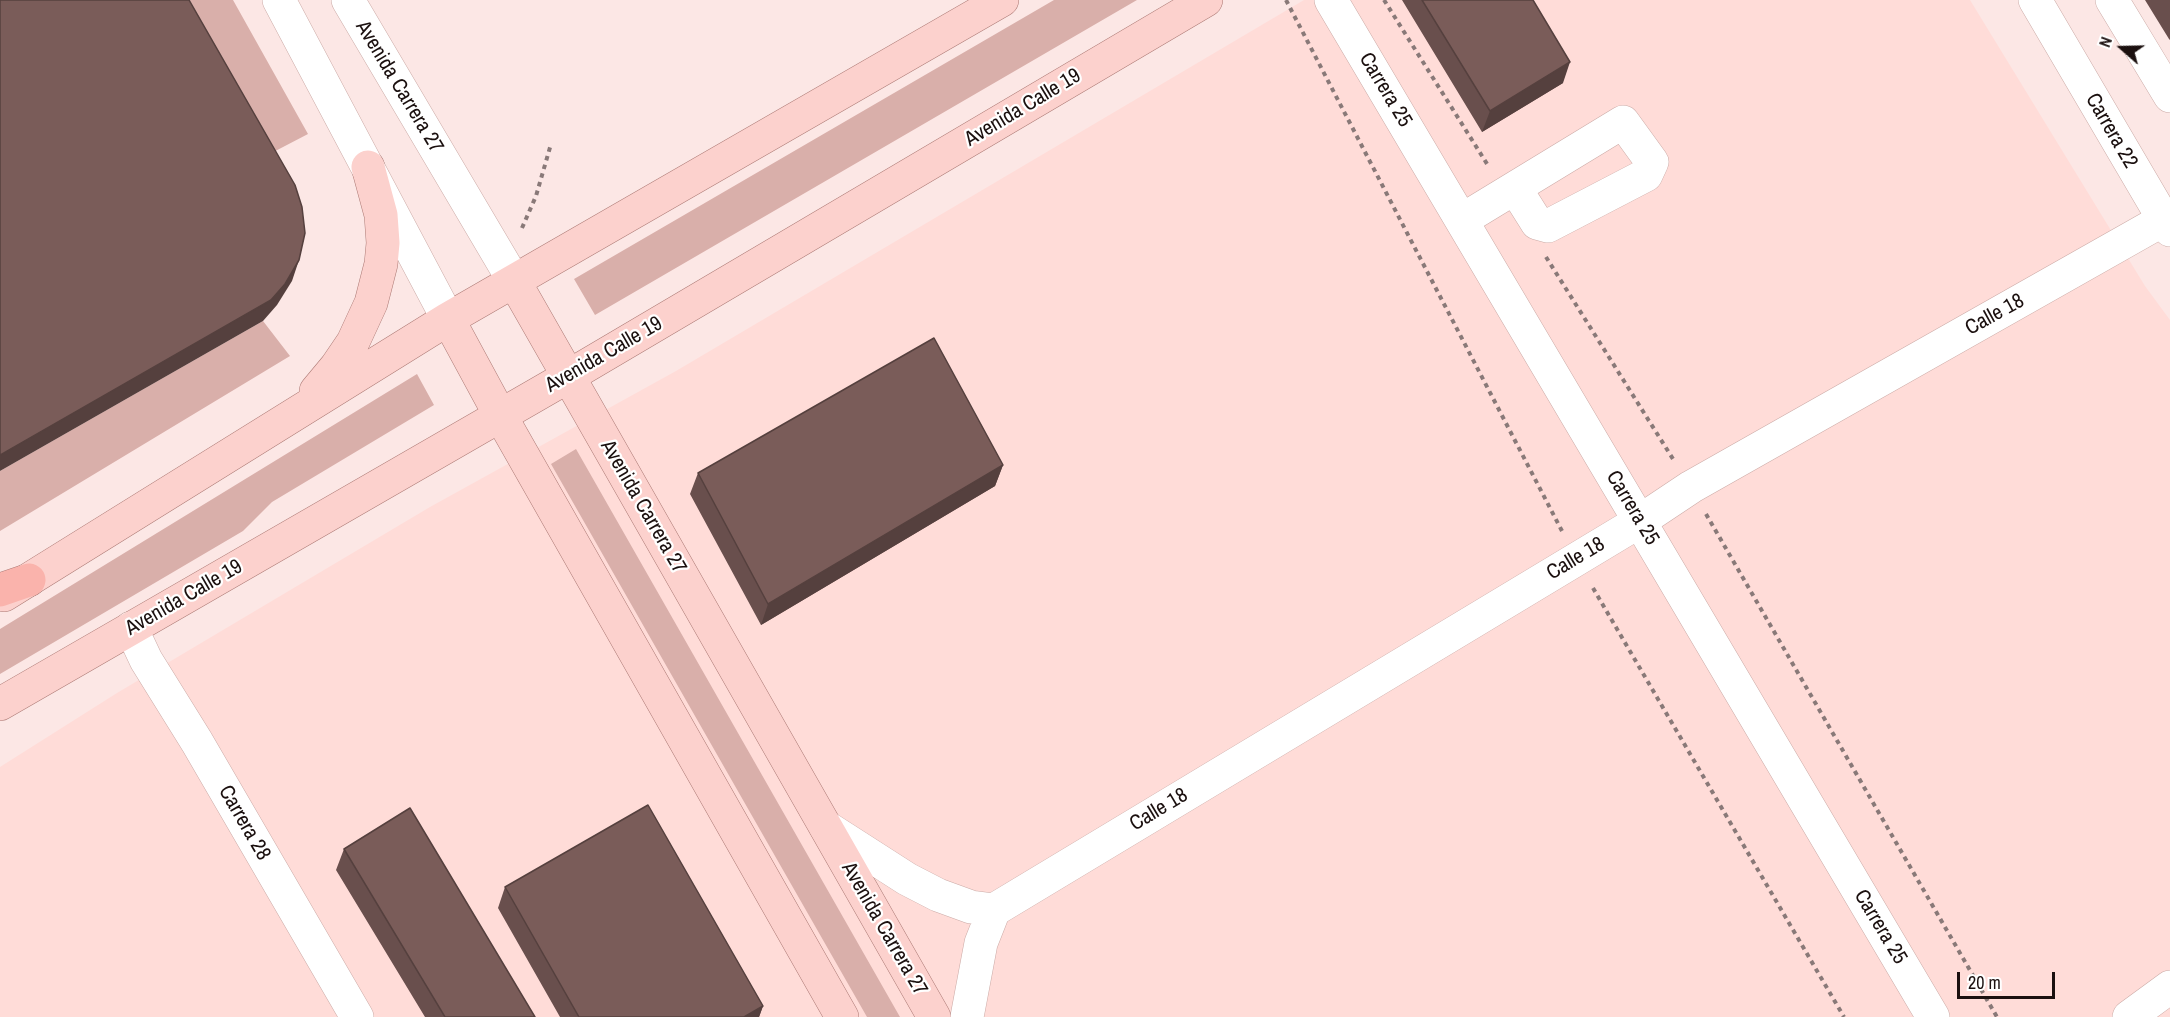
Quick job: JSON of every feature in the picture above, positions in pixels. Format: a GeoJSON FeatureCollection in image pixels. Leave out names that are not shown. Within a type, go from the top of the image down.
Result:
{"type":"FeatureCollection","features":[{"type":"Feature","properties":{"kind":"main road"},"geometry":{"type":"LineString","coordinates":[[0,598],[15,585],[448,319],[1002,0]]}},
{"type":"Feature","properties":{"kind":"main road","name":"Avenida Calle 19"},"geometry":{"type":"LineString","coordinates":[[0,704],[569,376],[1206,0]]}},
{"type":"Feature","properties":{"kind":"main road"},"geometry":{"type":"LineString","coordinates":[[294,414],[336,367],[353,342],[371,303],[381,264],[383,243],[381,214],[368,167]]}},
{"type":"Feature","properties":{"kind":"main road","name":"Avenida Carrera 27"},"geometry":{"type":"LineString","coordinates":[[514,281],[934,1017]]}},
{"type":"Feature","properties":{"kind":"main road"},"geometry":{"type":"LineString","coordinates":[[448,319],[500,415],[842,1017]]}},
{"type":"Feature","properties":{"kind":"street"},"geometry":{"type":"LineString","coordinates":[[279,0],[448,319]]}},
{"type":"Feature","properties":{"kind":"street","name":"Avenida Carrera 27"},"geometry":{"type":"LineString","coordinates":[[348,0],[514,281]]}},
{"type":"Feature","properties":{"kind":"street","name":"Carrera 25"},"geometry":{"type":"LineString","coordinates":[[1331,0],[1933,1017]]}},
{"type":"Feature","properties":{"kind":"street","name":"Carrera 22"},"geometry":{"type":"LineString","coordinates":[[2035,0],[2167,225]]}},
{"type":"Feature","properties":{"kind":"street"},"geometry":{"type":"LineString","coordinates":[[2112,0],[2170,96]]}},
{"type":"Feature","properties":{"kind":"street"},"geometry":{"type":"LineString","coordinates":[[1462,220],[1515,188]]}},
{"type":"Feature","properties":{"kind":"street","name":"Calle 18"},"geometry":{"type":"LineString","coordinates":[[994,910],[1640,521],[1691,487],[2167,225]]}},
{"type":"Feature","properties":{"kind":"street","name":"Carrera 28"},"geometry":{"type":"LineString","coordinates":[[131,628],[146,660],[197,742],[357,1017]]}},
{"type":"Feature","properties":{"kind":"street"},"geometry":{"type":"LineString","coordinates":[[825,827],[889,869],[927,890],[971,907],[994,910],[981,943],[967,1017]]}},
{"type":"Feature","properties":{"kind":"street"},"geometry":{"type":"LineString","coordinates":[[2129,1017],[2170,987]]}},
{"type":"Feature","properties":{"kind":"path"},"geometry":{"type":"LineString","coordinates":[[1286,0],[1576,559],[1844,1017]]}},
{"type":"Feature","properties":{"kind":"path"},"geometry":{"type":"LineString","coordinates":[[521,231],[536,196],[551,144]]}},
{"type":"Feature","properties":{"kind":"path"},"geometry":{"type":"LineString","coordinates":[[1691,487],[1997,1017]]}},
{"type":"Feature","properties":{"kind":"shaded area"},"geometry":{"type":"Polygon","coordinates":[[[170,0],[233,0],[308,134],[260,159],[170,0]]]}},
{"type":"Feature","properties":{"kind":"shaded area"},"geometry":{"type":"Polygon","coordinates":[[[1054,0],[1137,0],[595,315],[574,279],[1054,0]]]}},
{"type":"Feature","properties":{"kind":"shaded area"},"geometry":{"type":"Polygon","coordinates":[[[1304,0],[1970,0],[2145,286],[2170,320],[2170,1017],[0,1017],[0,767],[117,693],[430,507],[676,371],[1304,0]]]}},
{"type":"Feature","properties":{"kind":"shaded area"},"geometry":{"type":"Polygon","coordinates":[[[263,321],[290,356],[0,531],[0,471],[263,321]]]}},
{"type":"Feature","properties":{"kind":"shaded area"},"geometry":{"type":"Polygon","coordinates":[[[417,374],[434,405],[272,502],[243,531],[0,674],[0,629],[417,374]]]}},
{"type":"Feature","properties":{"kind":"shaded area"},"geometry":{"type":"Polygon","coordinates":[[[576,449],[900,1017],[867,1017],[551,464],[576,449]]]}},
{"type":"Feature","properties":{"kind":"building"},"geometry":{"type":"Polygon","coordinates":[[[0,0],[189,0],[295,185],[302,207],[305,233],[299,260],[285,284],[271,300],[0,455],[0,0]]]}},
{"type":"Feature","properties":{"kind":"building"},"geometry":{"type":"Polygon","coordinates":[[[1422,0],[1533,0],[1570,62],[1490,111],[1422,0]]]}},
{"type":"Feature","properties":{"kind":"building"},"geometry":{"type":"Polygon","coordinates":[[[934,338],[1003,465],[768,604],[698,473],[934,338]]]}},
{"type":"Feature","properties":{"kind":"building"},"geometry":{"type":"Polygon","coordinates":[[[648,805],[763,1006],[744,1017],[579,1017],[505,887],[648,805]]]}},
{"type":"Feature","properties":{"kind":"building"},"geometry":{"type":"Polygon","coordinates":[[[410,808],[535,1017],[445,1017],[344,849],[410,808]]]}}]}
